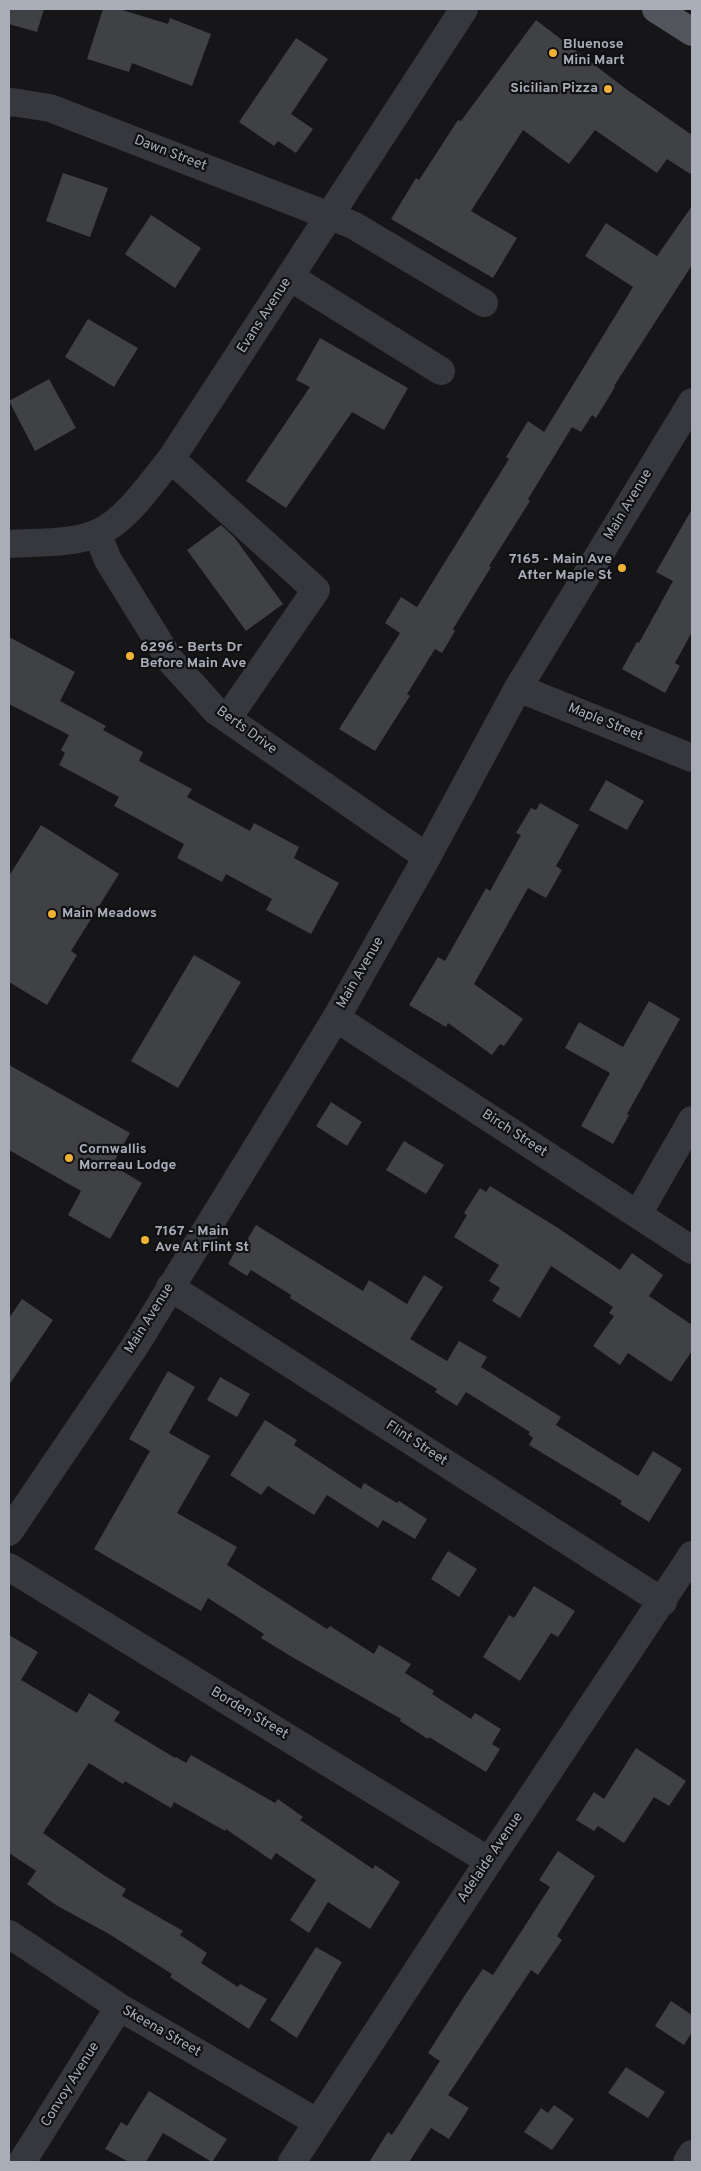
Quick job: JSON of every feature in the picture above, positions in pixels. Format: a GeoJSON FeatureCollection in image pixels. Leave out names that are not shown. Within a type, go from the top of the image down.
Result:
{"type":"FeatureCollection","features":[{"type":"Feature","properties":{"kind":"main road"},"geometry":{"type":"LineString","coordinates":[[656,9],[692,32]]}},
{"type":"Feature","properties":{"kind":"street","name":"Evans Avenue"},"geometry":{"type":"LineString","coordinates":[[9,544],[73,539],[97,533],[123,515],[171,459],[464,9]]}},
{"type":"Feature","properties":{"kind":"street","name":"Dawn Street"},"geometry":{"type":"LineString","coordinates":[[9,103],[50,108],[352,225],[484,303]]}},
{"type":"Feature","properties":{"kind":"street"},"geometry":{"type":"LineString","coordinates":[[290,277],[441,372]]}},
{"type":"Feature","properties":{"kind":"street","name":"Main Avenue"},"geometry":{"type":"LineString","coordinates":[[9,1532],[135,1346],[336,1018],[427,858],[518,688],[692,402]]}},
{"type":"Feature","properties":{"kind":"street"},"geometry":{"type":"LineString","coordinates":[[171,459],[316,590],[227,719]]}},
{"type":"Feature","properties":{"kind":"street","name":"Berts Drive"},"geometry":{"type":"LineString","coordinates":[[97,533],[108,560],[170,660],[216,711],[427,858]]}},
{"type":"Feature","properties":{"kind":"street","name":"Maple Street"},"geometry":{"type":"LineString","coordinates":[[518,688],[692,758]]}},
{"type":"Feature","properties":{"kind":"street","name":"Birch Street"},"geometry":{"type":"LineString","coordinates":[[336,1018],[692,1250]]}},
{"type":"Feature","properties":{"kind":"street"},"geometry":{"type":"LineString","coordinates":[[638,1214],[692,1120]]}},
{"type":"Feature","properties":{"kind":"street","name":"Flint Street"},"geometry":{"type":"LineString","coordinates":[[170,1287],[663,1602]]}},
{"type":"Feature","properties":{"kind":"street","name":"Adelaide Avenue"},"geometry":{"type":"LineString","coordinates":[[292,2162],[488,1861],[663,1602],[692,1555]]}},
{"type":"Feature","properties":{"kind":"street","name":"Borden Street"},"geometry":{"type":"LineString","coordinates":[[9,1567],[488,1861]]}},
{"type":"Feature","properties":{"kind":"street","name":"Skeena Street"},"geometry":{"type":"LineString","coordinates":[[9,1934],[119,2008],[317,2122]]}},
{"type":"Feature","properties":{"kind":"street","name":"Convoy Avenue"},"geometry":{"type":"LineString","coordinates":[[22,2162],[119,2008]]}},
{"type":"Feature","properties":{"kind":"street"},"geometry":{"type":"LineString","coordinates":[[687,2162],[692,2154]]}},
{"type":"Feature","properties":{"kind":"building"},"geometry":{"type":"Polygon","coordinates":[[[9,9],[44,9],[37,32],[9,24],[9,9]]]}},
{"type":"Feature","properties":{"kind":"building"},"geometry":{"type":"Polygon","coordinates":[[[103,9],[119,9],[168,24],[170,18],[211,34],[192,86],[132,63],[129,72],[87,59],[103,9]]]}},
{"type":"Feature","properties":{"kind":"building"},"geometry":{"type":"Polygon","coordinates":[[[536,20],[626,89],[692,135],[692,175],[667,159],[657,173],[595,130],[569,164],[523,130],[471,211],[517,238],[493,278],[391,219],[416,178],[419,180],[458,120],[461,121],[536,20]]]}},
{"type":"Feature","properties":{"kind":"building"},"geometry":{"type":"Polygon","coordinates":[[[296,38],[328,59],[291,114],[313,129],[296,153],[278,141],[274,146],[239,122],[296,38]]]}},
{"type":"Feature","properties":{"kind":"building"},"geometry":{"type":"Polygon","coordinates":[[[63,173],[108,188],[90,237],[46,221],[63,173]]]}},
{"type":"Feature","properties":{"kind":"building"},"geometry":{"type":"Polygon","coordinates":[[[692,206],[692,265],[614,386],[596,418],[592,415],[581,432],[572,427],[528,499],[530,501],[489,566],[491,567],[453,629],[455,631],[442,653],[435,649],[407,694],[410,696],[375,751],[339,729],[400,633],[385,623],[401,597],[417,607],[509,459],[506,457],[528,421],[544,432],[633,287],[585,256],[606,223],[657,256],[692,206]]]}},
{"type":"Feature","properties":{"kind":"building"},"geometry":{"type":"Polygon","coordinates":[[[151,215],[201,248],[175,288],[125,254],[151,215]]]}},
{"type":"Feature","properties":{"kind":"building"},"geometry":{"type":"Polygon","coordinates":[[[88,319],[138,348],[114,387],[65,357],[88,319]]]}},
{"type":"Feature","properties":{"kind":"building"},"geometry":{"type":"Polygon","coordinates":[[[320,338],[408,388],[384,430],[352,412],[286,508],[246,481],[310,387],[296,380],[320,338]]]}},
{"type":"Feature","properties":{"kind":"building"},"geometry":{"type":"Polygon","coordinates":[[[49,379],[76,428],[35,451],[9,401],[49,379]]]}},
{"type":"Feature","properties":{"kind":"building"},"geometry":{"type":"Polygon","coordinates":[[[692,509],[692,632],[675,663],[680,666],[665,693],[622,669],[637,642],[639,643],[673,581],[656,572],[692,509]]]}},
{"type":"Feature","properties":{"kind":"building"},"geometry":{"type":"Polygon","coordinates":[[[221,525],[234,537],[283,604],[246,631],[187,550],[221,525]]]}},
{"type":"Feature","properties":{"kind":"building"},"geometry":{"type":"Polygon","coordinates":[[[9,637],[75,672],[60,701],[106,726],[103,730],[143,752],[139,761],[192,789],[187,797],[250,831],[254,823],[299,847],[294,858],[339,883],[311,934],[266,910],[272,899],[226,874],[222,882],[177,858],[184,844],[114,806],[119,797],[59,765],[65,753],[61,750],[69,735],[9,704],[9,637]]]}},
{"type":"Feature","properties":{"kind":"building"},"geometry":{"type":"Polygon","coordinates":[[[606,780],[644,801],[627,830],[589,810],[606,780]]]}},
{"type":"Feature","properties":{"kind":"building"},"geometry":{"type":"Polygon","coordinates":[[[540,803],[579,825],[556,866],[562,870],[546,898],[528,888],[474,984],[523,1019],[504,1046],[500,1044],[492,1055],[448,1023],[446,1027],[409,1005],[438,957],[445,961],[486,888],[490,891],[521,835],[516,833],[531,808],[536,810],[540,803]]]}},
{"type":"Feature","properties":{"kind":"building","name":"Main Meadows"},"geometry":{"type":"Polygon","coordinates":[[[41,825],[119,874],[71,951],[77,955],[47,1005],[9,982],[9,876],[41,825]]]}},
{"type":"Feature","properties":{"kind":"building"},"geometry":{"type":"Polygon","coordinates":[[[194,955],[241,982],[178,1088],[131,1061],[194,955]]]}},
{"type":"Feature","properties":{"kind":"building"},"geometry":{"type":"Polygon","coordinates":[[[649,1001],[680,1019],[627,1114],[629,1115],[613,1144],[581,1126],[610,1073],[565,1048],[579,1022],[623,1047],[649,1001]]]}},
{"type":"Feature","properties":{"kind":"building","name":"Cornwallis Morreau Lodge"},"geometry":{"type":"Polygon","coordinates":[[[9,1065],[130,1133],[112,1165],[142,1183],[110,1239],[68,1215],[81,1191],[9,1150],[9,1065]]]}},
{"type":"Feature","properties":{"kind":"building"},"geometry":{"type":"Polygon","coordinates":[[[331,1102],[362,1122],[347,1146],[316,1126],[331,1102]]]}},
{"type":"Feature","properties":{"kind":"building"},"geometry":{"type":"Polygon","coordinates":[[[404,1141],[444,1165],[426,1194],[386,1170],[404,1141]]]}},
{"type":"Feature","properties":{"kind":"building"},"geometry":{"type":"Polygon","coordinates":[[[490,1186],[558,1228],[620,1270],[632,1253],[663,1275],[649,1296],[692,1325],[692,1351],[671,1382],[628,1353],[620,1365],[593,1346],[614,1316],[609,1313],[613,1307],[551,1266],[520,1318],[492,1301],[500,1288],[489,1281],[499,1265],[454,1237],[467,1215],[464,1213],[480,1188],[486,1192],[490,1186]]]}},
{"type":"Feature","properties":{"kind":"building"},"geometry":{"type":"Polygon","coordinates":[[[256,1225],[363,1291],[369,1280],[407,1304],[424,1275],[443,1287],[410,1339],[447,1361],[459,1341],[487,1357],[481,1367],[561,1417],[556,1425],[638,1476],[653,1451],[682,1469],[649,1522],[620,1504],[622,1501],[529,1445],[533,1438],[528,1434],[530,1432],[466,1392],[457,1406],[435,1392],[437,1389],[290,1298],[291,1295],[251,1270],[247,1276],[228,1264],[240,1243],[244,1245],[256,1225]]]}},
{"type":"Feature","properties":{"kind":"building"},"geometry":{"type":"Polygon","coordinates":[[[22,1299],[53,1320],[9,1385],[9,1318],[22,1299]]]}},
{"type":"Feature","properties":{"kind":"building"},"geometry":{"type":"Polygon","coordinates":[[[168,1371],[195,1387],[169,1433],[210,1456],[177,1513],[237,1547],[227,1565],[327,1629],[330,1626],[374,1654],[379,1645],[411,1664],[405,1673],[434,1691],[432,1694],[471,1719],[475,1713],[501,1729],[492,1744],[500,1749],[486,1772],[429,1737],[428,1739],[400,1721],[401,1719],[261,1638],[264,1634],[208,1598],[201,1611],[94,1549],[150,1451],[129,1439],[168,1371]]]}},
{"type":"Feature","properties":{"kind":"building"},"geometry":{"type":"Polygon","coordinates":[[[220,1377],[250,1394],[237,1417],[207,1400],[220,1377]]]}},
{"type":"Feature","properties":{"kind":"building"},"geometry":{"type":"Polygon","coordinates":[[[265,1420],[297,1440],[294,1445],[361,1489],[364,1483],[397,1503],[399,1501],[427,1519],[415,1539],[383,1520],[378,1528],[327,1495],[314,1515],[268,1486],[261,1495],[230,1475],[265,1420]]]}},
{"type":"Feature","properties":{"kind":"building"},"geometry":{"type":"Polygon","coordinates":[[[448,1551],[477,1569],[459,1597],[431,1579],[448,1551]]]}},
{"type":"Feature","properties":{"kind":"building"},"geometry":{"type":"Polygon","coordinates":[[[534,1586],[575,1611],[558,1637],[551,1633],[520,1681],[483,1657],[509,1615],[514,1618],[534,1586]]]}},
{"type":"Feature","properties":{"kind":"building"},"geometry":{"type":"Polygon","coordinates":[[[9,1635],[38,1652],[21,1680],[77,1713],[89,1693],[120,1712],[114,1721],[175,1758],[186,1763],[191,1755],[275,1803],[278,1799],[303,1817],[300,1820],[373,1869],[375,1865],[400,1882],[370,1929],[328,1902],[309,1933],[290,1920],[316,1880],[276,1853],[271,1860],[226,1829],[225,1831],[174,1802],[171,1808],[125,1781],[123,1784],[89,1763],[43,1833],[126,1889],[122,1896],[183,1931],[180,1935],[207,1953],[201,1963],[238,1987],[240,1984],[267,1999],[249,2029],[170,1977],[172,1974],[109,1934],[56,1905],[27,1884],[36,1871],[9,1853],[9,1635]]]}},
{"type":"Feature","properties":{"kind":"building"},"geometry":{"type":"Polygon","coordinates":[[[636,1748],[686,1781],[669,1806],[654,1797],[624,1843],[598,1826],[594,1831],[576,1820],[594,1792],[604,1799],[636,1748]]]}},
{"type":"Feature","properties":{"kind":"building"},"geometry":{"type":"Polygon","coordinates":[[[558,1851],[595,1876],[557,1936],[562,1940],[538,1975],[531,1970],[448,2095],[469,2108],[449,2139],[431,2128],[409,2162],[369,2162],[388,2132],[392,2135],[440,2061],[428,2053],[465,1995],[483,1969],[493,1975],[550,1887],[539,1880],[558,1851]]]}},
{"type":"Feature","properties":{"kind":"building"},"geometry":{"type":"Polygon","coordinates":[[[316,1947],[342,1962],[297,2038],[270,2020],[316,1947]]]}},
{"type":"Feature","properties":{"kind":"building"},"geometry":{"type":"Polygon","coordinates":[[[671,2001],[692,2015],[692,2032],[684,2045],[655,2026],[671,2001]]]}},
{"type":"Feature","properties":{"kind":"building"},"geometry":{"type":"Polygon","coordinates":[[[626,2067],[665,2092],[648,2118],[608,2093],[626,2067]]]}},
{"type":"Feature","properties":{"kind":"building"},"geometry":{"type":"Polygon","coordinates":[[[149,2091],[227,2139],[212,2162],[163,2133],[146,2162],[129,2162],[105,2149],[121,2122],[127,2126],[149,2091]]]}},
{"type":"Feature","properties":{"kind":"building"},"geometry":{"type":"Polygon","coordinates":[[[554,2105],[574,2119],[552,2150],[524,2132],[541,2108],[548,2113],[554,2105]]]}},
{"type":"Feature","properties":{"kind":"place","name":"Bluenose Mini Mart"},"geometry":{"type":"Point","coordinates":[553,53]}},
{"type":"Feature","properties":{"kind":"place","name":"Sicilian Pizza"},"geometry":{"type":"Point","coordinates":[608,89]}},
{"type":"Feature","properties":{"kind":"place","name":"7165 - Main Ave After Maple St"},"geometry":{"type":"Point","coordinates":[622,568]}},
{"type":"Feature","properties":{"kind":"place","name":"6296 - Berts Dr Before Main Ave"},"geometry":{"type":"Point","coordinates":[130,656]}},
{"type":"Feature","properties":{"kind":"place","name":"Main Meadows"},"geometry":{"type":"Point","coordinates":[52,914]}},
{"type":"Feature","properties":{"kind":"place","name":"Cornwallis Morreau Lodge"},"geometry":{"type":"Point","coordinates":[69,1158]}},
{"type":"Feature","properties":{"kind":"place","name":"7167 - Main Ave At Flint St"},"geometry":{"type":"Point","coordinates":[145,1240]}}]}
